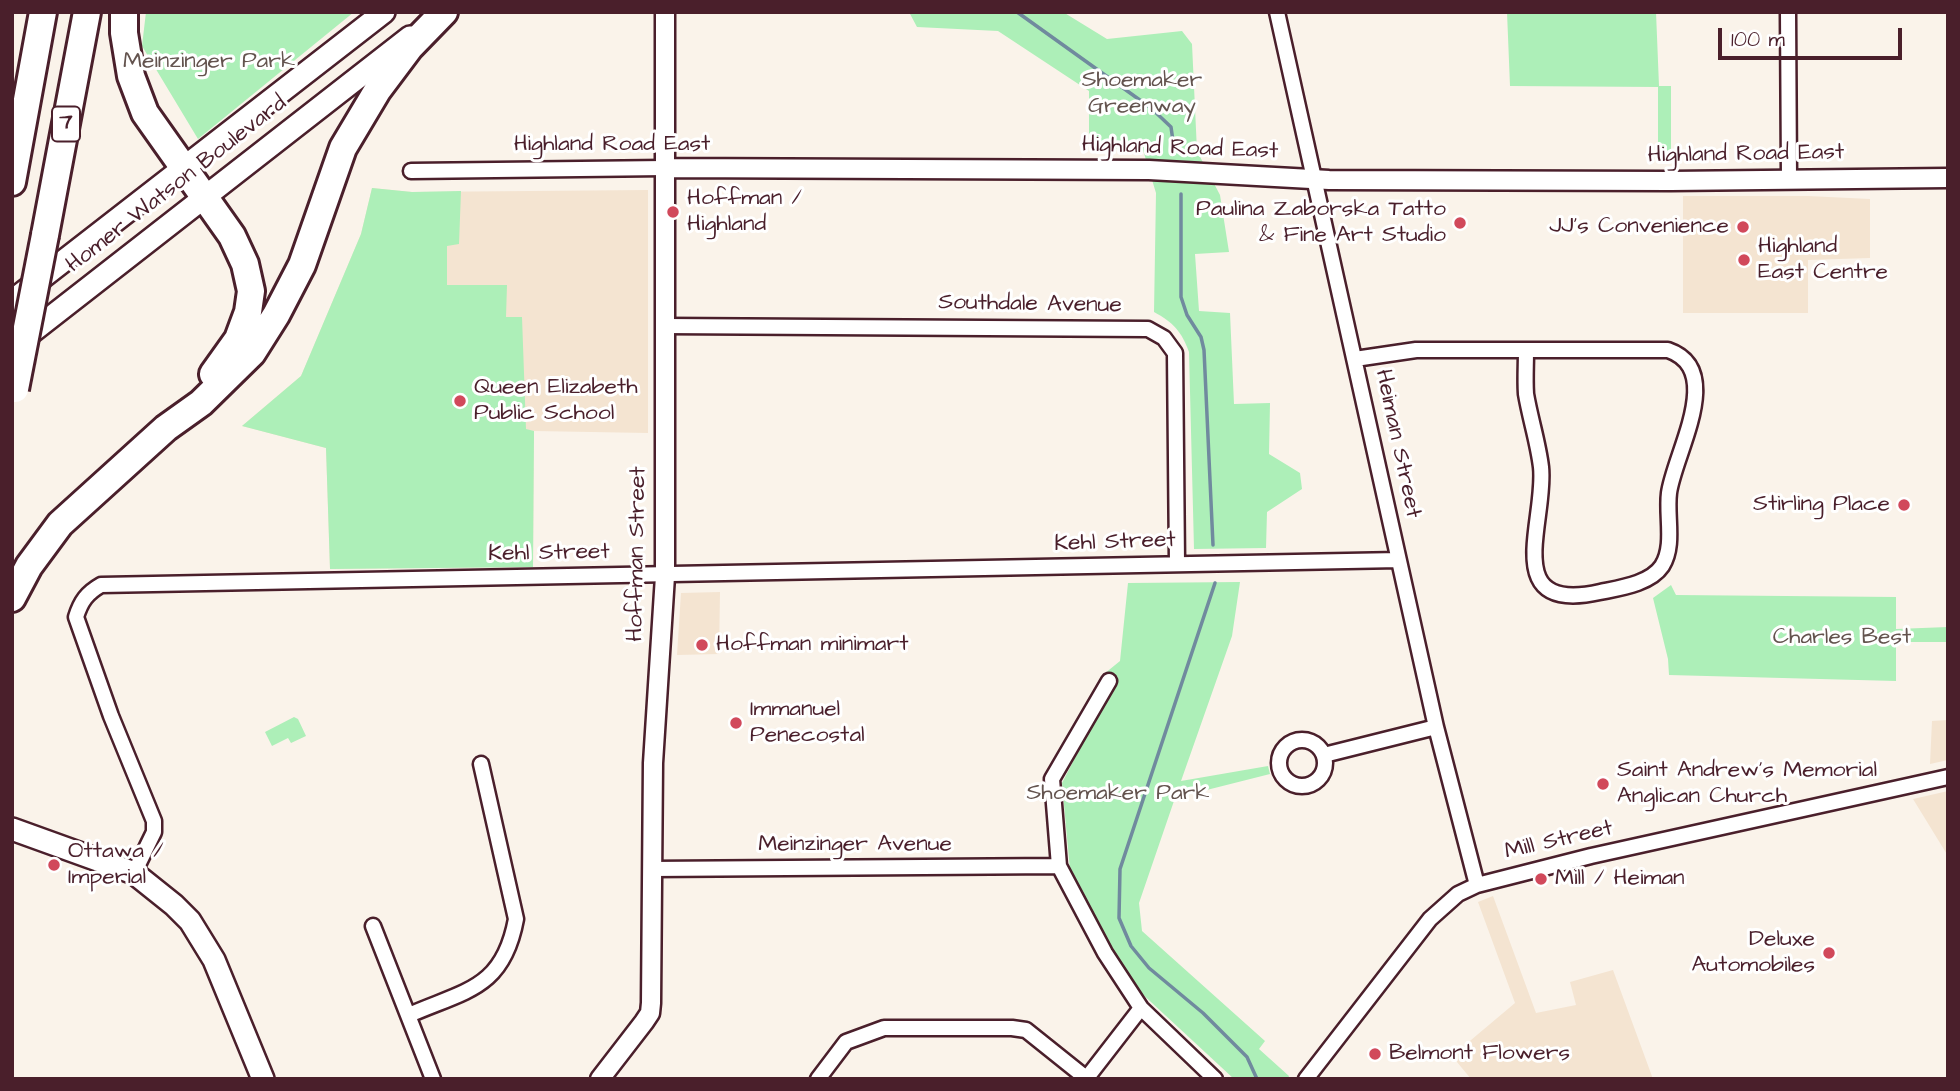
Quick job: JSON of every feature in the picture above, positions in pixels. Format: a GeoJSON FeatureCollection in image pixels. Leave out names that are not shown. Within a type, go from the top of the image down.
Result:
{"type":"FeatureCollection","features":[{"type":"Feature","properties":{"kind":"highway","name":"7"},"geometry":{"type":"LineString","coordinates":[[12,182],[43,12]]}},
{"type":"Feature","properties":{"kind":"highway","name":"7"},"geometry":{"type":"LineString","coordinates":[[14,398],[87,12]]}},
{"type":"Feature","properties":{"kind":"highway"},"geometry":{"type":"LineString","coordinates":[[124,12],[124,33],[131,76],[145,113],[191,162],[203,198],[232,236],[245,264],[251,291],[248,312],[239,339],[166,428]]}},
{"type":"Feature","properties":{"kind":"highway"},"geometry":{"type":"LineString","coordinates":[[12,598],[29,566],[60,524],[166,428],[201,403],[252,353],[302,265],[343,148],[377,91],[410,47],[443,12]]}},
{"type":"Feature","properties":{"kind":"main road","name":"Homer Watson Boulevard"},"geometry":{"type":"LineString","coordinates":[[12,301],[384,12]]}},
{"type":"Feature","properties":{"kind":"main road","name":"Homer Watson Boulevard"},"geometry":{"type":"LineString","coordinates":[[12,348],[443,12]]}},
{"type":"Feature","properties":{"kind":"main road"},"geometry":{"type":"LineString","coordinates":[[12,830],[134,873],[153,886],[190,921],[214,960],[263,1079]]}},
{"type":"Feature","properties":{"kind":"street","name":"Hoffman Street"},"geometry":{"type":"LineString","coordinates":[[600,1079],[650,1013],[653,762],[665,576],[665,12]]}},
{"type":"Feature","properties":{"kind":"street","name":"Heiman Street"},"geometry":{"type":"LineString","coordinates":[[1276,12],[1436,727],[1477,885]]}},
{"type":"Feature","properties":{"kind":"street"},"geometry":{"type":"LineString","coordinates":[[1788,12],[1789,178]]}},
{"type":"Feature","properties":{"kind":"street","name":"Highland Road East"},"geometry":{"type":"LineString","coordinates":[[411,171],[665,168],[1149,170],[1315,180],[1681,181],[1948,178]]}},
{"type":"Feature","properties":{"kind":"street","name":"Southdale Avenue"},"geometry":{"type":"LineString","coordinates":[[664,326],[1148,330],[1164,338],[1175,353],[1177,563]]}},
{"type":"Feature","properties":{"kind":"street"},"geometry":{"type":"LineString","coordinates":[[1355,359],[1416,350],[1668,350],[1680,354],[1688,363],[1695,382],[1695,403],[1668,494],[1668,551],[1663,565],[1653,576],[1622,587],[1576,597],[1562,596],[1543,585],[1533,564],[1541,469],[1526,392],[1526,351]]}},
{"type":"Feature","properties":{"kind":"street","name":"Kehl Street"},"geometry":{"type":"LineString","coordinates":[[134,873],[154,832],[154,821],[111,716],[76,617],[80,604],[91,591],[101,585],[1399,560]]}},
{"type":"Feature","properties":{"kind":"street"},"geometry":{"type":"LineString","coordinates":[[1109,681],[1052,779],[1059,866],[1105,953],[1141,1008],[1216,1079]]}},
{"type":"Feature","properties":{"kind":"street"},"geometry":{"type":"LineString","coordinates":[[1324,755],[1436,727]]}},
{"type":"Feature","properties":{"kind":"street"},"geometry":{"type":"LineString","coordinates":[[409,1015],[490,978],[503,961],[512,942],[516,919],[481,764]]}},
{"type":"Feature","properties":{"kind":"street","name":"Mill Street"},"geometry":{"type":"LineString","coordinates":[[1306,1079],[1430,919],[1458,894],[1477,885],[1591,856],[1948,777]]}},
{"type":"Feature","properties":{"kind":"street","name":"Meinzinger Avenue"},"geometry":{"type":"LineString","coordinates":[[651,869],[1059,866]]}},
{"type":"Feature","properties":{"kind":"street"},"geometry":{"type":"LineString","coordinates":[[373,926],[433,1079]]}},
{"type":"Feature","properties":{"kind":"street"},"geometry":{"type":"LineString","coordinates":[[818,1079],[846,1042],[884,1028],[1013,1028],[1026,1030],[1086,1079],[1141,1008]]}},
{"type":"Feature","properties":{"kind":"shaded area","name":"Queen Elizabeth Public School"},"geometry":{"type":"Polygon","coordinates":[[[372,188],[412,192],[648,190],[648,433],[534,431],[533,567],[330,569],[326,448],[242,426],[301,376],[361,234],[372,188]]]}},
{"type":"Feature","properties":{"kind":"shaded area"},"geometry":{"type":"Polygon","coordinates":[[[1683,196],[1870,199],[1870,258],[1808,260],[1808,313],[1683,313],[1683,196]]]}},
{"type":"Feature","properties":{"kind":"shaded area"},"geometry":{"type":"Polygon","coordinates":[[[720,592],[719,654],[677,655],[681,593],[720,592]]]}},
{"type":"Feature","properties":{"kind":"shaded area"},"geometry":{"type":"Polygon","coordinates":[[[1948,720],[1948,760],[1930,764],[1932,721],[1948,720]]]}},
{"type":"Feature","properties":{"kind":"shaded area"},"geometry":{"type":"Polygon","coordinates":[[[1948,791],[1948,856],[1913,799],[1948,791]]]}},
{"type":"Feature","properties":{"kind":"shaded area"},"geometry":{"type":"Polygon","coordinates":[[[1493,896],[1536,1013],[1576,1005],[1570,982],[1613,970],[1653,1079],[1471,1079],[1452,1056],[1515,1003],[1478,902],[1493,896]]]}},
{"type":"Feature","properties":{"kind":"green space","name":"Meinzinger Park"},"geometry":{"type":"Polygon","coordinates":[[[146,12],[354,12],[198,139],[142,46],[146,12]]]}},
{"type":"Feature","properties":{"kind":"green space","name":"Shoemaker Greenway"},"geometry":{"type":"Polygon","coordinates":[[[909,12],[1063,12],[1107,39],[1182,31],[1192,44],[1197,151],[1220,195],[1229,252],[1195,254],[1199,311],[1230,313],[1234,404],[1270,403],[1269,454],[1300,473],[1302,489],[1267,512],[1266,548],[1194,549],[1189,352],[1176,328],[1154,312],[1156,193],[1143,150],[1089,148],[1089,91],[998,31],[917,27],[909,12]]]}},
{"type":"Feature","properties":{"kind":"green space"},"geometry":{"type":"Polygon","coordinates":[[[1507,12],[1656,12],[1659,86],[1671,86],[1671,160],[1658,160],[1658,87],[1510,86],[1507,12]]]}},
{"type":"Feature","properties":{"kind":"green space","name":"Queen Elizabeth Public School"},"geometry":{"type":"Polygon","coordinates":[[[372,188],[412,192],[461,191],[459,244],[447,246],[447,285],[507,285],[506,317],[522,317],[526,429],[534,431],[533,567],[330,569],[326,448],[242,426],[301,376],[361,234],[372,188]]]}},
{"type":"Feature","properties":{"kind":"green space","name":"Shoemaker Park"},"geometry":{"type":"Polygon","coordinates":[[[1240,582],[1232,636],[1181,781],[1268,766],[1270,774],[1175,798],[1139,903],[1142,931],[1265,1041],[1259,1049],[1289,1076],[1288,1079],[1234,1079],[1138,990],[1103,941],[1070,870],[1062,783],[1112,686],[1104,674],[1120,661],[1128,583],[1240,582]]]}},
{"type":"Feature","properties":{"kind":"green space","name":"Charles Best"},"geometry":{"type":"Polygon","coordinates":[[[1671,585],[1676,595],[1896,597],[1896,629],[1948,627],[1948,642],[1896,642],[1896,681],[1669,675],[1668,659],[1653,598],[1671,585]]]}},
{"type":"Feature","properties":{"kind":"green space"},"geometry":{"type":"Polygon","coordinates":[[[294,717],[298,719],[306,736],[291,743],[288,738],[272,746],[265,732],[294,717]]]}},
{"type":"Feature","properties":{"kind":"waterway"},"geometry":{"type":"LineString","coordinates":[[1017,12],[1151,108],[1171,127],[1174,148]]}},
{"type":"Feature","properties":{"kind":"waterway"},"geometry":{"type":"LineString","coordinates":[[1181,194],[1181,297],[1187,315],[1201,337],[1204,350],[1213,545]]}},
{"type":"Feature","properties":{"kind":"waterway"},"geometry":{"type":"LineString","coordinates":[[1215,583],[1120,869],[1119,918],[1131,946],[1149,968],[1203,1013],[1247,1057],[1257,1079]]}},
{"type":"Feature","properties":{"kind":"place","name":"Hoffman / Highland"},"geometry":{"type":"Point","coordinates":[673,212]}},
{"type":"Feature","properties":{"kind":"place","name":"Paulina Zaborska Tatto & Fine Art Studio"},"geometry":{"type":"Point","coordinates":[1460,223]}},
{"type":"Feature","properties":{"kind":"place","name":"JJ's Convenience"},"geometry":{"type":"Point","coordinates":[1743,227]}},
{"type":"Feature","properties":{"kind":"place","name":"Highland East Centre"},"geometry":{"type":"Point","coordinates":[1744,260]}},
{"type":"Feature","properties":{"kind":"place","name":"Queen Elizabeth Public School"},"geometry":{"type":"Point","coordinates":[460,401]}},
{"type":"Feature","properties":{"kind":"place","name":"Stirling Place"},"geometry":{"type":"Point","coordinates":[1904,505]}},
{"type":"Feature","properties":{"kind":"place","name":"Hoffman minimart"},"geometry":{"type":"Point","coordinates":[702,645]}},
{"type":"Feature","properties":{"kind":"place","name":"Immanuel Penecostal"},"geometry":{"type":"Point","coordinates":[736,723]}},
{"type":"Feature","properties":{"kind":"place","name":"Saint Andrew's Memorial Anglican Church"},"geometry":{"type":"Point","coordinates":[1603,784]}},
{"type":"Feature","properties":{"kind":"place","name":"Ottawa / Imperial"},"geometry":{"type":"Point","coordinates":[54,865]}},
{"type":"Feature","properties":{"kind":"place","name":"Mill / Heiman"},"geometry":{"type":"Point","coordinates":[1541,879]}},
{"type":"Feature","properties":{"kind":"place","name":"Deluxe Automobiles"},"geometry":{"type":"Point","coordinates":[1829,953]}},
{"type":"Feature","properties":{"kind":"place","name":"Belmont Flowers"},"geometry":{"type":"Point","coordinates":[1375,1054]}}]}
